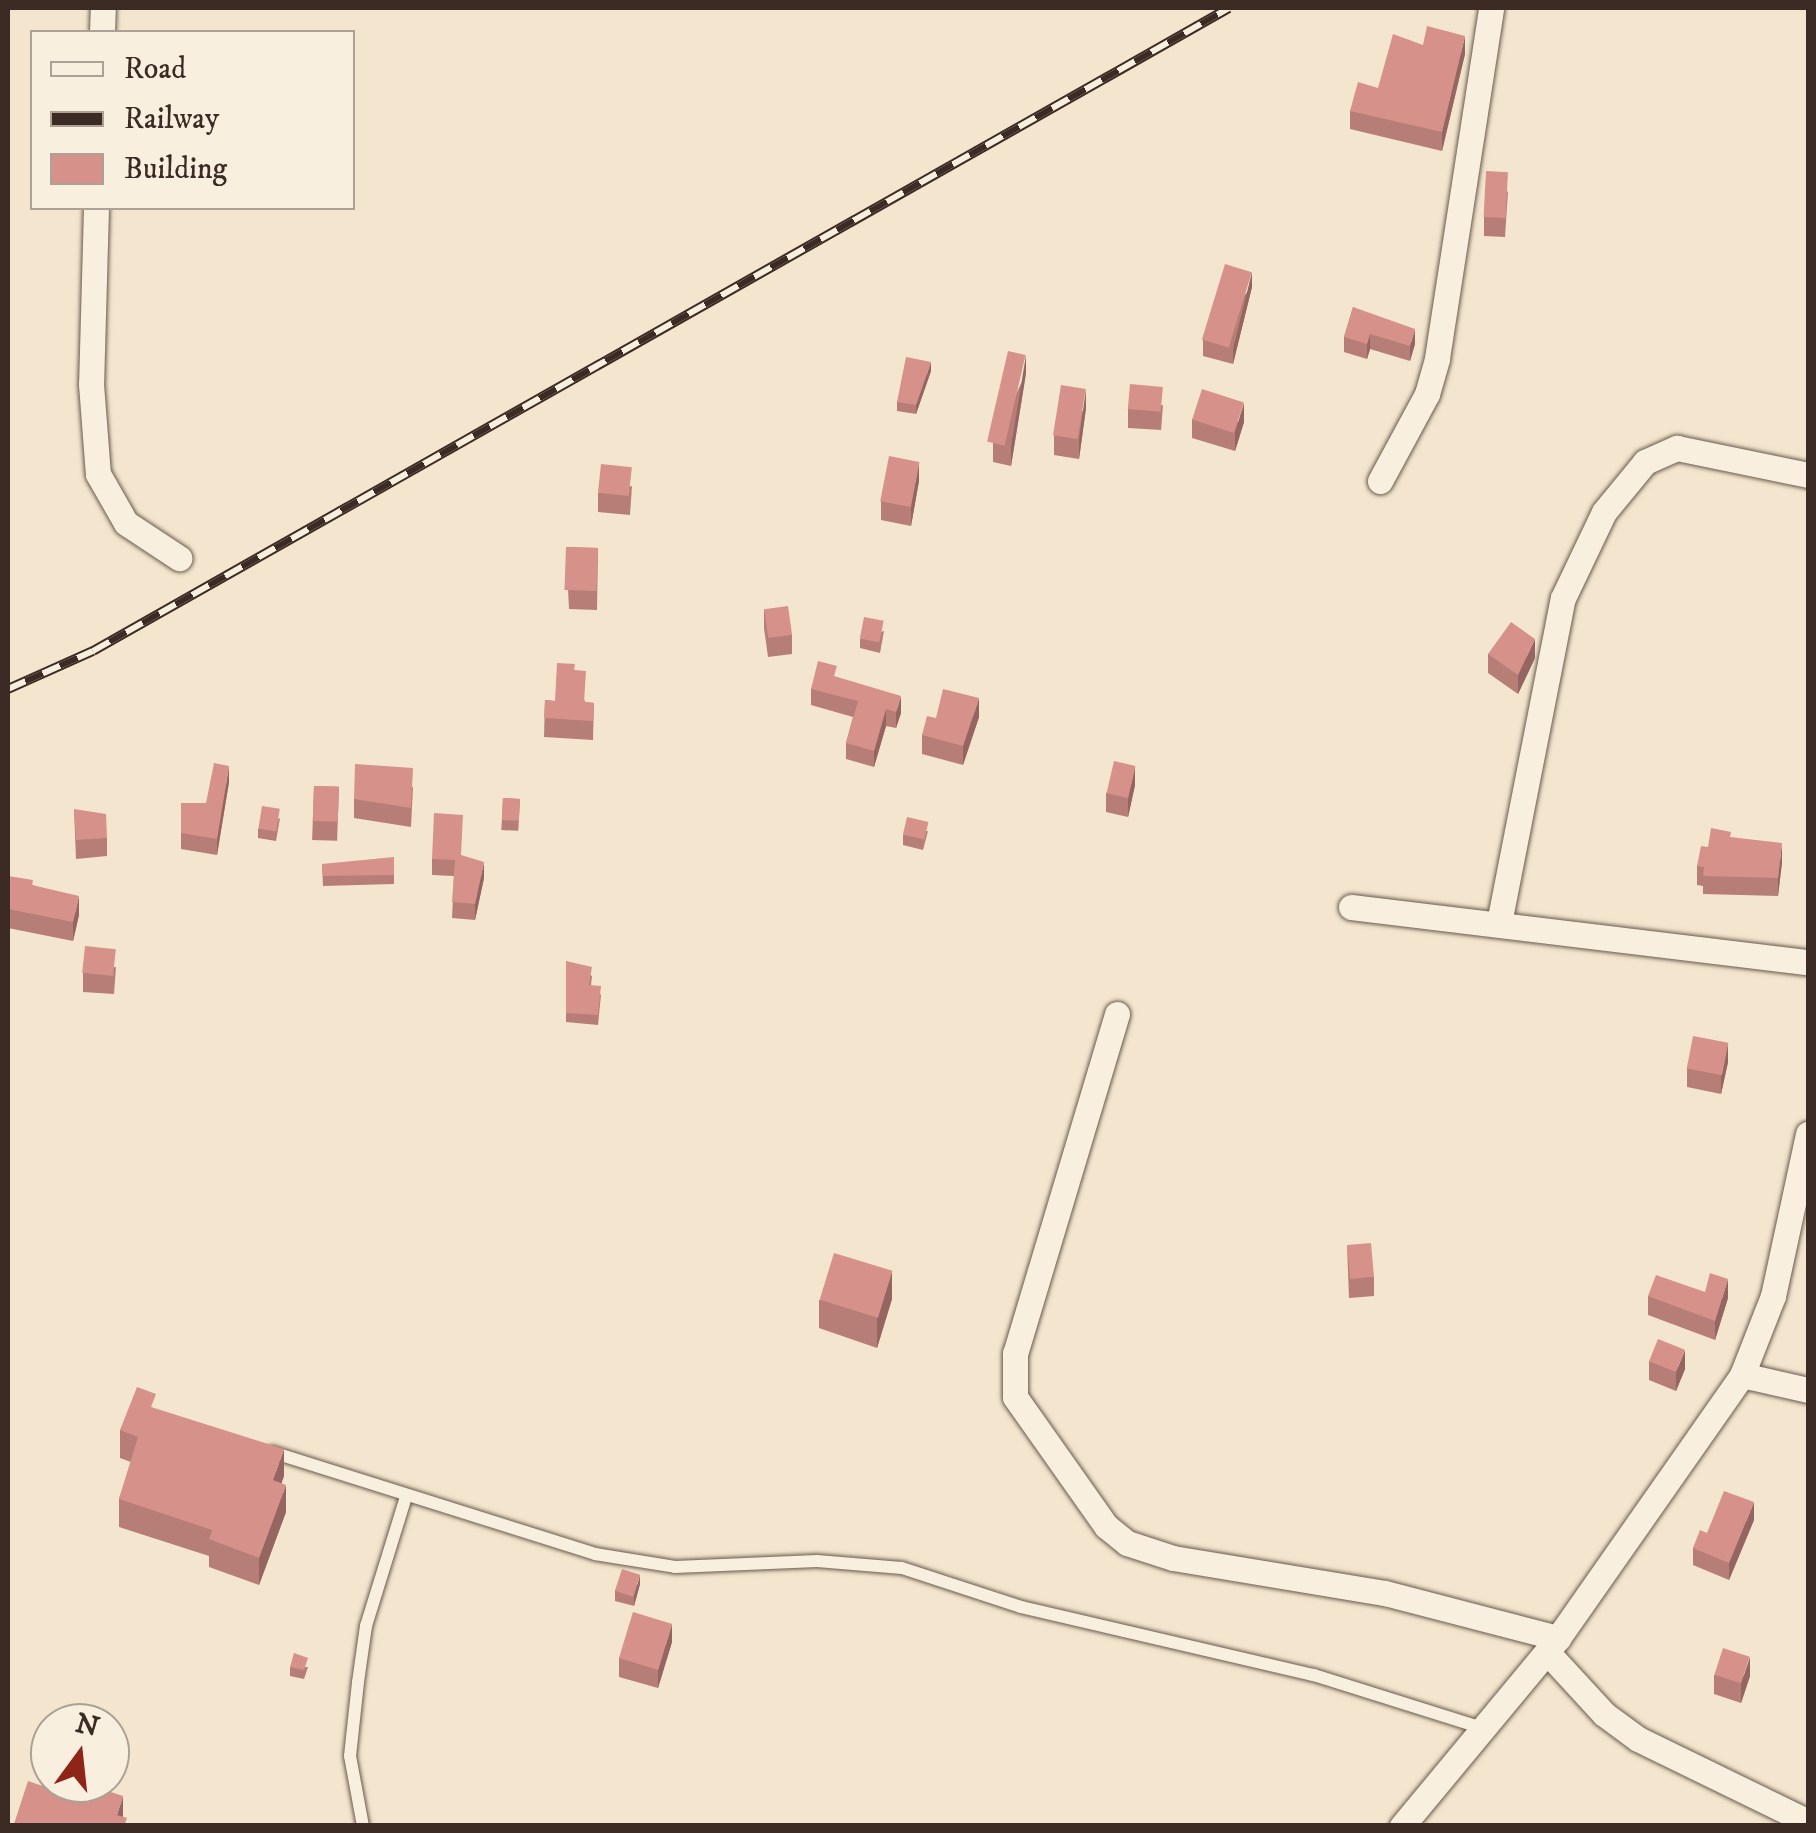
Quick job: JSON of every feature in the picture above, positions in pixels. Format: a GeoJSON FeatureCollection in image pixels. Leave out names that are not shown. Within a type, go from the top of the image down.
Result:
{"type":"FeatureCollection","features":[{"type":"Feature","properties":{"kind":"street"},"geometry":{"type":"LineString","coordinates":[[1380,481],[1427,394],[1437,358],[1491,8]]}},
{"type":"Feature","properties":{"kind":"street"},"geometry":{"type":"LineString","coordinates":[[96,210],[91,384],[98,474],[126,523],[179,558]]}},
{"type":"Feature","properties":{"kind":"street"},"geometry":{"type":"LineString","coordinates":[[1499,923],[1563,598],[1604,512],[1646,462],[1677,448],[1808,475]]}},
{"type":"Feature","properties":{"kind":"street"},"geometry":{"type":"LineString","coordinates":[[1352,908],[1808,962]]}},
{"type":"Feature","properties":{"kind":"street"},"geometry":{"type":"LineString","coordinates":[[1117,1014],[1014,1352],[1015,1397],[1106,1526],[1126,1543],[1173,1558],[1385,1592],[1552,1645],[1604,1714],[1638,1739],[1808,1822]]}},
{"type":"Feature","properties":{"kind":"street"},"geometry":{"type":"LineString","coordinates":[[1402,1826],[1480,1727],[1552,1645],[1742,1375],[1773,1296],[1808,1134]]}},
{"type":"Feature","properties":{"kind":"street"},"geometry":{"type":"LineString","coordinates":[[1742,1375],[1808,1390]]}},
{"type":"Feature","properties":{"kind":"lane"},"geometry":{"type":"LineString","coordinates":[[258,1447],[406,1497],[647,1564],[816,1560],[902,1568],[1021,1607],[1314,1675],[1480,1727]]}},
{"type":"Feature","properties":{"kind":"lane"},"geometry":{"type":"LineString","coordinates":[[364,1826],[350,1756],[358,1682],[366,1626],[406,1497]]}},
{"type":"Feature","properties":{"kind":"building"},"geometry":{"type":"Polygon","coordinates":[[[1427,26],[1465,36],[1442,132],[1350,111],[1358,82],[1378,88],[1393,34],[1423,45],[1427,26]]]}},
{"type":"Feature","properties":{"kind":"building"},"geometry":{"type":"Polygon","coordinates":[[[1486,171],[1508,172],[1506,218],[1484,217],[1486,171]]]}},
{"type":"Feature","properties":{"kind":"building"},"geometry":{"type":"Polygon","coordinates":[[[1225,264],[1252,272],[1229,348],[1202,340],[1225,264]]]}},
{"type":"Feature","properties":{"kind":"building"},"geometry":{"type":"Polygon","coordinates":[[[1353,307],[1415,329],[1410,346],[1370,334],[1367,344],[1344,337],[1353,307]]]}},
{"type":"Feature","properties":{"kind":"building"},"geometry":{"type":"Polygon","coordinates":[[[1008,351],[1026,355],[1005,446],[987,442],[1008,351]]]}},
{"type":"Feature","properties":{"kind":"building"},"geometry":{"type":"Polygon","coordinates":[[[906,357],[931,362],[916,405],[897,402],[906,357]]]}},
{"type":"Feature","properties":{"kind":"building"},"geometry":{"type":"Polygon","coordinates":[[[1130,384],[1163,387],[1161,412],[1128,409],[1130,384]]]}},
{"type":"Feature","properties":{"kind":"building"},"geometry":{"type":"Polygon","coordinates":[[[1061,385],[1086,389],[1078,439],[1053,435],[1061,385]]]}},
{"type":"Feature","properties":{"kind":"building"},"geometry":{"type":"Polygon","coordinates":[[[1202,389],[1244,403],[1234,433],[1192,419],[1202,389]]]}},
{"type":"Feature","properties":{"kind":"building"},"geometry":{"type":"Polygon","coordinates":[[[889,456],[919,462],[911,507],[880,501],[889,456]]]}},
{"type":"Feature","properties":{"kind":"building"},"geometry":{"type":"Polygon","coordinates":[[[601,464],[632,467],[629,496],[598,493],[601,464]]]}},
{"type":"Feature","properties":{"kind":"building"},"geometry":{"type":"Polygon","coordinates":[[[566,547],[598,548],[596,591],[564,590],[566,547]]]}},
{"type":"Feature","properties":{"kind":"building"},"geometry":{"type":"Polygon","coordinates":[[[788,606],[792,635],[768,638],[764,609],[788,606]]]}},
{"type":"Feature","properties":{"kind":"building"},"geometry":{"type":"Polygon","coordinates":[[[864,617],[884,621],[879,642],[860,639],[864,617]]]}},
{"type":"Feature","properties":{"kind":"building"},"geometry":{"type":"Polygon","coordinates":[[[1511,622],[1535,639],[1518,675],[1488,654],[1511,622]]]}},
{"type":"Feature","properties":{"kind":"building"},"geometry":{"type":"Polygon","coordinates":[[[818,661],[837,666],[834,676],[901,696],[896,712],[886,709],[874,751],[846,743],[858,701],[811,689],[818,661]]]}},
{"type":"Feature","properties":{"kind":"building"},"geometry":{"type":"Polygon","coordinates":[[[557,663],[575,664],[574,670],[586,671],[584,702],[594,703],[593,721],[544,718],[545,700],[555,701],[557,663]]]}},
{"type":"Feature","properties":{"kind":"building"},"geometry":{"type":"Polygon","coordinates":[[[943,689],[979,698],[963,746],[922,735],[927,716],[936,718],[943,689]]]}},
{"type":"Feature","properties":{"kind":"building"},"geometry":{"type":"Polygon","coordinates":[[[1114,761],[1135,766],[1128,798],[1107,793],[1114,761]]]}},
{"type":"Feature","properties":{"kind":"building"},"geometry":{"type":"Polygon","coordinates":[[[214,763],[229,766],[217,839],[181,833],[181,803],[206,803],[214,763]]]}},
{"type":"Feature","properties":{"kind":"building"},"geometry":{"type":"Polygon","coordinates":[[[355,764],[413,768],[411,808],[354,799],[355,764]]]}},
{"type":"Feature","properties":{"kind":"building"},"geometry":{"type":"Polygon","coordinates":[[[314,786],[339,787],[338,822],[313,821],[314,786]]]}},
{"type":"Feature","properties":{"kind":"building"},"geometry":{"type":"Polygon","coordinates":[[[503,798],[520,799],[519,821],[502,820],[503,798]]]}},
{"type":"Feature","properties":{"kind":"building"},"geometry":{"type":"Polygon","coordinates":[[[262,806],[280,809],[276,832],[258,829],[262,806]]]}},
{"type":"Feature","properties":{"kind":"building"},"geometry":{"type":"Polygon","coordinates":[[[74,809],[106,814],[107,838],[76,840],[74,809]]]}},
{"type":"Feature","properties":{"kind":"building"},"geometry":{"type":"Polygon","coordinates":[[[434,813],[463,815],[461,855],[484,862],[475,904],[452,902],[455,860],[432,859],[434,813]]]}},
{"type":"Feature","properties":{"kind":"building"},"geometry":{"type":"Polygon","coordinates":[[[907,817],[928,822],[924,839],[903,835],[907,817]]]}},
{"type":"Feature","properties":{"kind":"building"},"geometry":{"type":"Polygon","coordinates":[[[1711,828],[1731,832],[1730,837],[1782,843],[1778,878],[1703,876],[1704,867],[1697,866],[1701,846],[1708,847],[1711,828]]]}},
{"type":"Feature","properties":{"kind":"building"},"geometry":{"type":"Polygon","coordinates":[[[394,857],[394,875],[323,876],[322,864],[394,857]]]}},
{"type":"Feature","properties":{"kind":"building"},"geometry":{"type":"Polygon","coordinates":[[[8,876],[79,896],[73,922],[8,909],[8,876]]]}},
{"type":"Feature","properties":{"kind":"building"},"geometry":{"type":"Polygon","coordinates":[[[85,946],[116,949],[113,976],[82,973],[85,946]]]}},
{"type":"Feature","properties":{"kind":"building"},"geometry":{"type":"Polygon","coordinates":[[[566,961],[592,967],[589,985],[601,986],[598,1015],[566,1013],[566,961]]]}},
{"type":"Feature","properties":{"kind":"building"},"geometry":{"type":"Polygon","coordinates":[[[1693,1036],[1728,1043],[1722,1075],[1687,1068],[1693,1036]]]}},
{"type":"Feature","properties":{"kind":"building"},"geometry":{"type":"Polygon","coordinates":[[[1371,1243],[1374,1277],[1350,1279],[1347,1245],[1371,1243]]]}},
{"type":"Feature","properties":{"kind":"building"},"geometry":{"type":"Polygon","coordinates":[[[834,1253],[892,1271],[878,1318],[820,1300],[834,1253]]]}},
{"type":"Feature","properties":{"kind":"building"},"geometry":{"type":"Polygon","coordinates":[[[1710,1273],[1728,1279],[1715,1321],[1648,1296],[1656,1275],[1705,1292],[1710,1273]]]}},
{"type":"Feature","properties":{"kind":"building"},"geometry":{"type":"Polygon","coordinates":[[[1658,1339],[1685,1350],[1676,1372],[1649,1361],[1658,1339]]]}},
{"type":"Feature","properties":{"kind":"building"},"geometry":{"type":"Polygon","coordinates":[[[137,1387],[156,1394],[151,1407],[284,1449],[273,1480],[286,1485],[259,1558],[209,1539],[212,1530],[119,1499],[138,1437],[120,1430],[137,1387]]]}},
{"type":"Feature","properties":{"kind":"building"},"geometry":{"type":"Polygon","coordinates":[[[1724,1491],[1754,1502],[1729,1563],[1693,1548],[1700,1530],[1707,1533],[1724,1491]]]}},
{"type":"Feature","properties":{"kind":"building"},"geometry":{"type":"Polygon","coordinates":[[[622,1569],[640,1575],[633,1597],[615,1591],[622,1569]]]}},
{"type":"Feature","properties":{"kind":"building"},"geometry":{"type":"Polygon","coordinates":[[[633,1612],[672,1624],[658,1670],[619,1658],[633,1612]]]}},
{"type":"Feature","properties":{"kind":"building"},"geometry":{"type":"Polygon","coordinates":[[[1723,1648],[1750,1657],[1741,1683],[1714,1675],[1723,1648]]]}},
{"type":"Feature","properties":{"kind":"building"},"geometry":{"type":"Polygon","coordinates":[[[294,1653],[308,1658],[304,1670],[290,1667],[294,1653]]]}},
{"type":"Feature","properties":{"kind":"building"},"geometry":{"type":"Polygon","coordinates":[[[28,1781],[30,1803],[121,1803],[117,1815],[127,1818],[124,1826],[14,1824],[28,1781]]]}},
{"type":"Feature","properties":{"kind":"railway"},"geometry":{"type":"LineString","coordinates":[[8,689],[93,651],[1229,8]]}}]}
